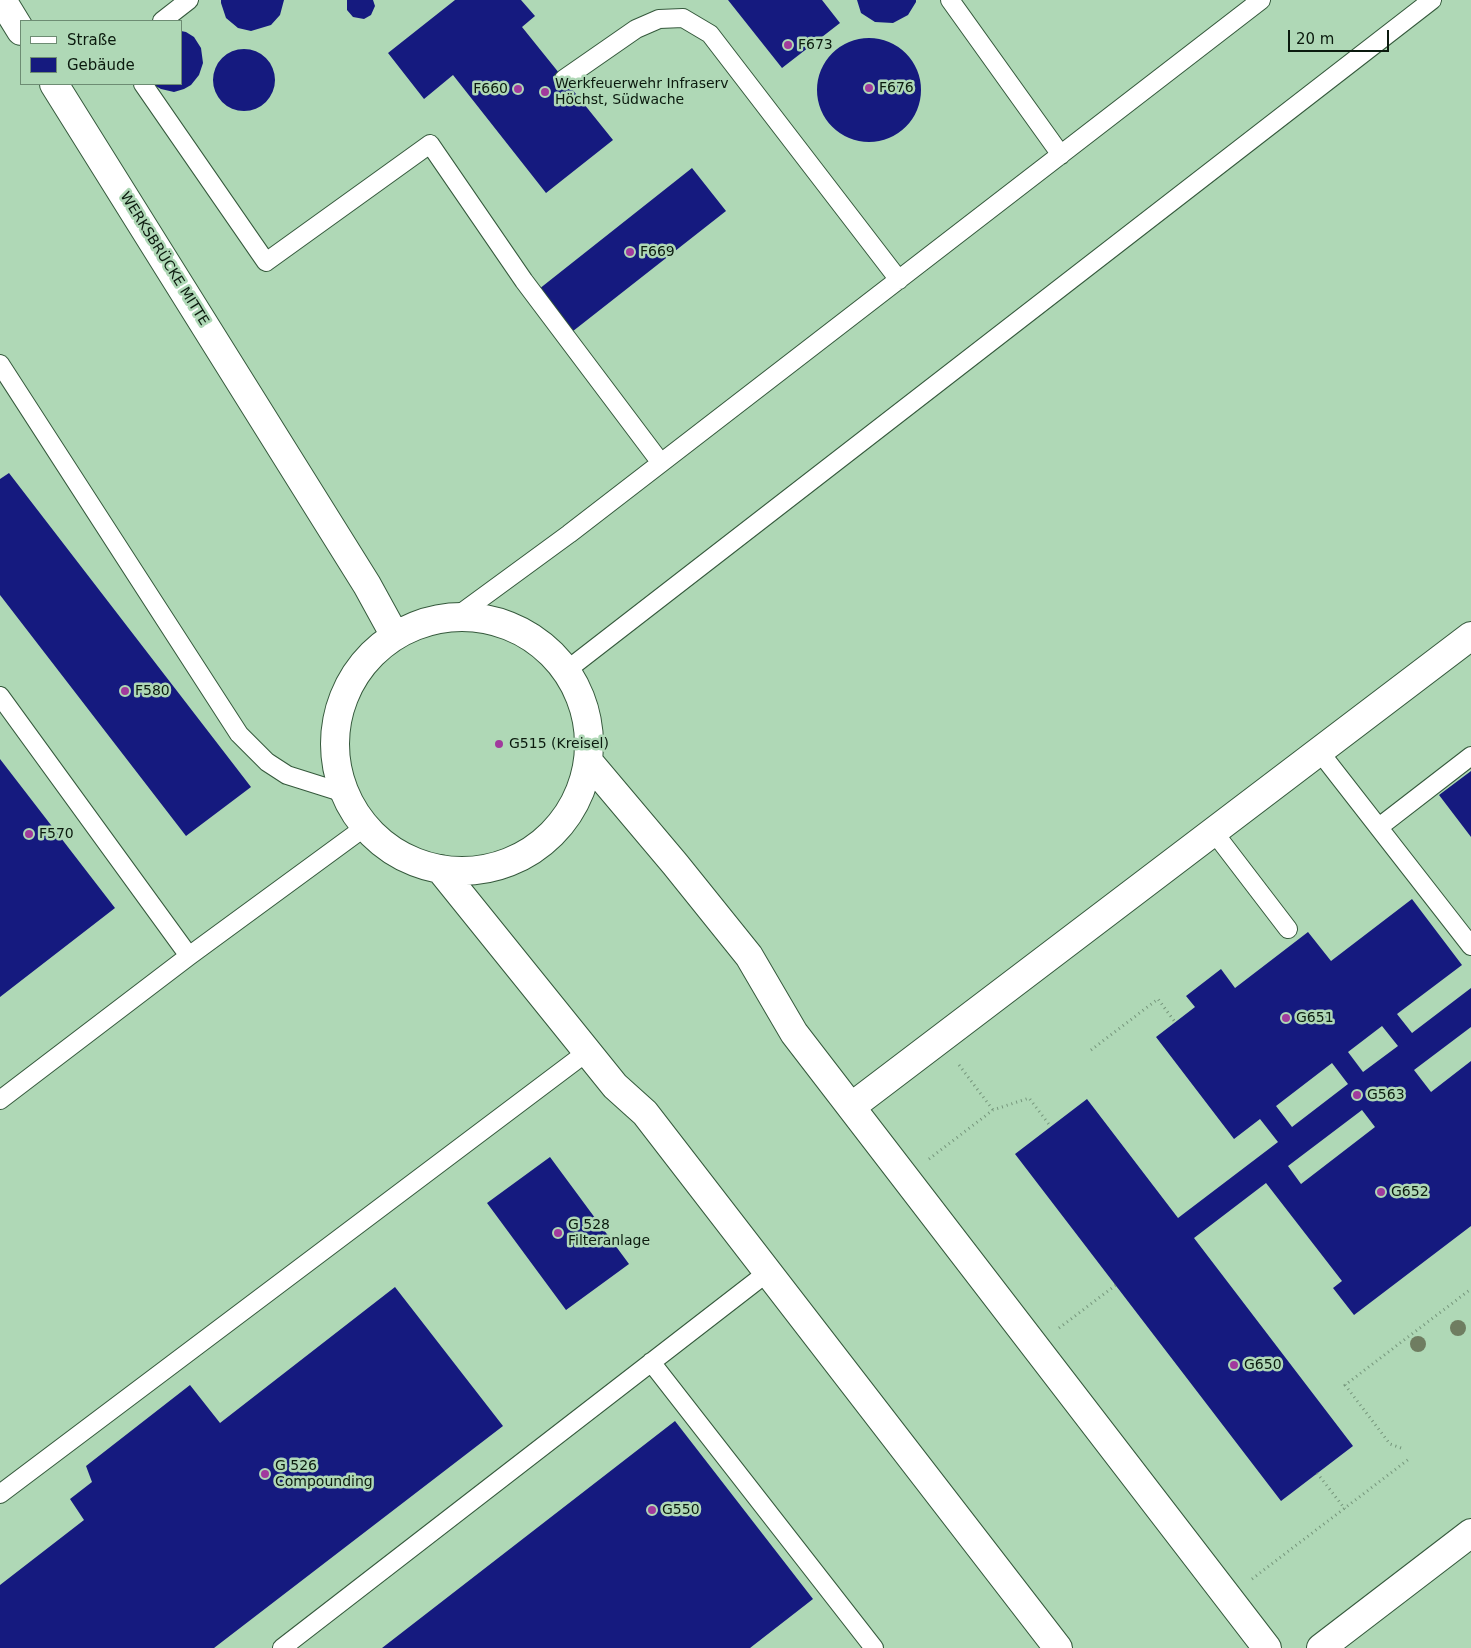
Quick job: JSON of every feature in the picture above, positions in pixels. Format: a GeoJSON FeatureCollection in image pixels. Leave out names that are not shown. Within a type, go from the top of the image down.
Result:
{"type":"FeatureCollection","features":[{"type":"Feature","properties":{"kind":"street"},"geometry":{"type":"LineString","coordinates":[[2,0],[20,29]]}},
{"type":"Feature","properties":{"kind":"street","name":"WERKSBRÜCKE MITTE"},"geometry":{"type":"LineString","coordinates":[[55,85],[367,585],[395,636]]}},
{"type":"Feature","properties":{"kind":"street"},"geometry":{"type":"LineString","coordinates":[[457,616],[483,618],[512,626],[544,645],[567,670],[583,704],[590,741],[589,762],[582,787],[568,815],[546,840],[522,856],[494,867],[472,871],[440,869],[410,860],[386,846],[366,828],[344,794],[335,761],[335,726],[346,688],[363,663],[377,649],[395,636],[430,620],[457,616]]}},
{"type":"Feature","properties":{"kind":"street"},"geometry":{"type":"LineString","coordinates":[[851,1107],[1471,636]]}},
{"type":"Feature","properties":{"kind":"street"},"geometry":{"type":"LineString","coordinates":[[589,762],[675,864],[748,956],[794,1033],[1267,1648]]}},
{"type":"Feature","properties":{"kind":"street"},"geometry":{"type":"LineString","coordinates":[[440,869],[615,1086],[645,1113],[1058,1648]]}},
{"type":"Feature","properties":{"kind":"street"},"geometry":{"type":"LineString","coordinates":[[1321,1648],[1471,1533]]}},
{"type":"Feature","properties":{"kind":"lane"},"geometry":{"type":"LineString","coordinates":[[163,20],[188,0]]}},
{"type":"Feature","properties":{"kind":"lane"},"geometry":{"type":"LineString","coordinates":[[950,0],[1061,154]]}},
{"type":"Feature","properties":{"kind":"lane"},"geometry":{"type":"LineString","coordinates":[[457,616],[661,463],[1261,0]]}},
{"type":"Feature","properties":{"kind":"lane"},"geometry":{"type":"LineString","coordinates":[[567,670],[1432,0]]}},
{"type":"Feature","properties":{"kind":"lane"},"geometry":{"type":"LineString","coordinates":[[564,79],[636,30],[659,19],[683,18],[704,30],[710,34],[898,280]]}},
{"type":"Feature","properties":{"kind":"lane"},"geometry":{"type":"LineString","coordinates":[[144,85],[266,262],[430,144],[524,281],[661,463]]}},
{"type":"Feature","properties":{"kind":"lane"},"geometry":{"type":"LineString","coordinates":[[0,364],[240,734],[267,762],[287,775],[344,794]]}},
{"type":"Feature","properties":{"kind":"lane"},"geometry":{"type":"LineString","coordinates":[[0,696],[189,956]]}},
{"type":"Feature","properties":{"kind":"lane"},"geometry":{"type":"LineString","coordinates":[[1319,751],[1471,946]]}},
{"type":"Feature","properties":{"kind":"lane"},"geometry":{"type":"LineString","coordinates":[[1379,828],[1471,756]]}},
{"type":"Feature","properties":{"kind":"lane"},"geometry":{"type":"LineString","coordinates":[[0,1100],[189,956],[366,828]]}},
{"type":"Feature","properties":{"kind":"lane"},"geometry":{"type":"LineString","coordinates":[[1213,831],[1288,929]]}},
{"type":"Feature","properties":{"kind":"lane"},"geometry":{"type":"LineString","coordinates":[[0,1494],[587,1052]]}},
{"type":"Feature","properties":{"kind":"lane"},"geometry":{"type":"LineString","coordinates":[[282,1648],[768,1272]]}},
{"type":"Feature","properties":{"kind":"lane"},"geometry":{"type":"LineString","coordinates":[[650,1362],[874,1648]]}},
{"type":"Feature","properties":{"kind":"path"},"geometry":{"type":"LineString","coordinates":[[1092,1050],[1158,1000],[1175,1022]]}},
{"type":"Feature","properties":{"kind":"path"},"geometry":{"type":"LineString","coordinates":[[969,1078],[993,1110]]}},
{"type":"Feature","properties":{"kind":"path"},"geometry":{"type":"LineString","coordinates":[[905,1177],[993,1110],[1029,1098],[1051,1127]]}},
{"type":"Feature","properties":{"kind":"path"},"geometry":{"type":"LineString","coordinates":[[1035,1346],[1116,1285]]}},
{"type":"Feature","properties":{"kind":"path"},"geometry":{"type":"LineString","coordinates":[[1401,1448],[1390,1444],[1345,1385],[1471,1290]]}},
{"type":"Feature","properties":{"kind":"path"},"geometry":{"type":"LineString","coordinates":[[1228,1598],[1409,1459]]}},
{"type":"Feature","properties":{"kind":"path"},"geometry":{"type":"LineString","coordinates":[[1317,1473],[1344,1509]]}},
{"type":"Feature","properties":{"kind":"building"},"geometry":{"type":"Polygon","coordinates":[[[221,0],[284,0],[280,15],[271,25],[251,31],[238,28],[226,18],[221,0]]]}},
{"type":"Feature","properties":{"kind":"building"},"geometry":{"type":"Polygon","coordinates":[[[347,0],[373,0],[375,6],[371,15],[364,19],[353,17],[347,10],[347,0]]]}},
{"type":"Feature","properties":{"kind":"building","name":"F660"},"geometry":{"type":"Polygon","coordinates":[[[455,0],[521,0],[535,16],[522,27],[613,140],[546,193],[453,75],[424,99],[388,53],[455,0]]]}},
{"type":"Feature","properties":{"kind":"building","name":"F673"},"geometry":{"type":"Polygon","coordinates":[[[728,0],[822,0],[840,23],[782,68],[728,0]]]}},
{"type":"Feature","properties":{"kind":"building"},"geometry":{"type":"Polygon","coordinates":[[[857,0],[916,0],[916,2],[908,15],[893,23],[875,22],[861,13],[857,0]]]}},
{"type":"Feature","properties":{"kind":"building"},"geometry":{"type":"Polygon","coordinates":[[[182,31],[186,32],[194,37],[201,48],[203,63],[199,75],[191,85],[184,89],[174,92],[154,85],[182,85],[182,31]]]}},
{"type":"Feature","properties":{"kind":"building","name":"F676"},"geometry":{"type":"Polygon","coordinates":[[[869,38],[889,42],[906,53],[917,70],[921,90],[917,110],[906,127],[889,138],[869,142],[849,138],[832,127],[821,110],[817,90],[821,70],[832,53],[849,42],[869,38]]]}},
{"type":"Feature","properties":{"kind":"building"},"geometry":{"type":"Polygon","coordinates":[[[244,49],[256,51],[266,58],[273,68],[275,80],[273,92],[266,102],[256,109],[244,111],[232,109],[222,102],[215,92],[213,80],[215,68],[222,58],[232,51],[244,49]]]}},
{"type":"Feature","properties":{"kind":"building","name":"F669"},"geometry":{"type":"Polygon","coordinates":[[[692,168],[726,211],[568,335],[534,293],[692,168]]]}},
{"type":"Feature","properties":{"kind":"building","name":"F580"},"geometry":{"type":"Polygon","coordinates":[[[9,473],[251,787],[186,836],[0,595],[0,479],[9,473]]]}},
{"type":"Feature","properties":{"kind":"building","name":"F570"},"geometry":{"type":"Polygon","coordinates":[[[0,759],[115,908],[0,997],[0,759]]]}},
{"type":"Feature","properties":{"kind":"building"},"geometry":{"type":"Polygon","coordinates":[[[1471,771],[1471,837],[1439,795],[1471,771]]]}},
{"type":"Feature","properties":{"kind":"building"},"geometry":{"type":"Polygon","coordinates":[[[1412,899],[1462,965],[1397,1014],[1412,1033],[1471,988],[1471,1027],[1414,1070],[1431,1092],[1471,1061],[1471,1226],[1354,1315],[1333,1288],[1342,1281],[1266,1183],[1194,1238],[1353,1446],[1281,1501],[1015,1154],[1087,1099],[1178,1218],[1278,1142],[1260,1119],[1234,1139],[1156,1037],[1195,1007],[1186,996],[1221,969],[1235,988],[1308,932],[1331,961],[1412,899]],[[1382,1026],[1348,1052],[1363,1072],[1398,1046],[1382,1026]],[[1332,1063],[1276,1106],[1292,1127],[1348,1084],[1332,1063]],[[1362,1110],[1288,1166],[1301,1184],[1375,1127],[1362,1110]]]}},
{"type":"Feature","properties":{"kind":"building","name":"G 528 Filteranlage"},"geometry":{"type":"Polygon","coordinates":[[[550,1157],[629,1264],[566,1310],[487,1203],[550,1157]]]}},
{"type":"Feature","properties":{"kind":"building","name":"G 526 Compounding"},"geometry":{"type":"Polygon","coordinates":[[[395,1287],[503,1426],[214,1648],[0,1648],[0,1585],[84,1520],[70,1499],[92,1482],[86,1466],[190,1385],[220,1423],[395,1287]]]}},
{"type":"Feature","properties":{"kind":"building","name":"G550"},"geometry":{"type":"Polygon","coordinates":[[[675,1421],[813,1599],[750,1648],[382,1648],[675,1421]]]}},
{"type":"Feature","properties":{"kind":"place","name":"F673"},"geometry":{"type":"Point","coordinates":[788,45]}},
{"type":"Feature","properties":{"kind":"place","name":"F676"},"geometry":{"type":"Point","coordinates":[869,88]}},
{"type":"Feature","properties":{"kind":"place","name":"F660"},"geometry":{"type":"Point","coordinates":[518,89]}},
{"type":"Feature","properties":{"kind":"place","name":"Werkfeuerwehr Infraserv Höchst, Südwache"},"geometry":{"type":"Point","coordinates":[545,92]}},
{"type":"Feature","properties":{"kind":"place","name":"F669"},"geometry":{"type":"Point","coordinates":[630,252]}},
{"type":"Feature","properties":{"kind":"place","name":"F580"},"geometry":{"type":"Point","coordinates":[125,691]}},
{"type":"Feature","properties":{"kind":"place","name":"G515 (Kreisel)"},"geometry":{"type":"Point","coordinates":[499,744]}},
{"type":"Feature","properties":{"kind":"place","name":"F570"},"geometry":{"type":"Point","coordinates":[29,834]}},
{"type":"Feature","properties":{"kind":"place","name":"G651"},"geometry":{"type":"Point","coordinates":[1286,1018]}},
{"type":"Feature","properties":{"kind":"place","name":"G563"},"geometry":{"type":"Point","coordinates":[1357,1095]}},
{"type":"Feature","properties":{"kind":"place","name":"G652"},"geometry":{"type":"Point","coordinates":[1381,1192]}},
{"type":"Feature","properties":{"kind":"place","name":"G 528 Filteranlage"},"geometry":{"type":"Point","coordinates":[558,1233]}},
{"type":"Feature","properties":{"kind":"place","name":"G650"},"geometry":{"type":"Point","coordinates":[1234,1365]}},
{"type":"Feature","properties":{"kind":"place","name":"G 526 Compounding"},"geometry":{"type":"Point","coordinates":[265,1474]}},
{"type":"Feature","properties":{"kind":"place","name":"G550"},"geometry":{"type":"Point","coordinates":[652,1510]}}]}
